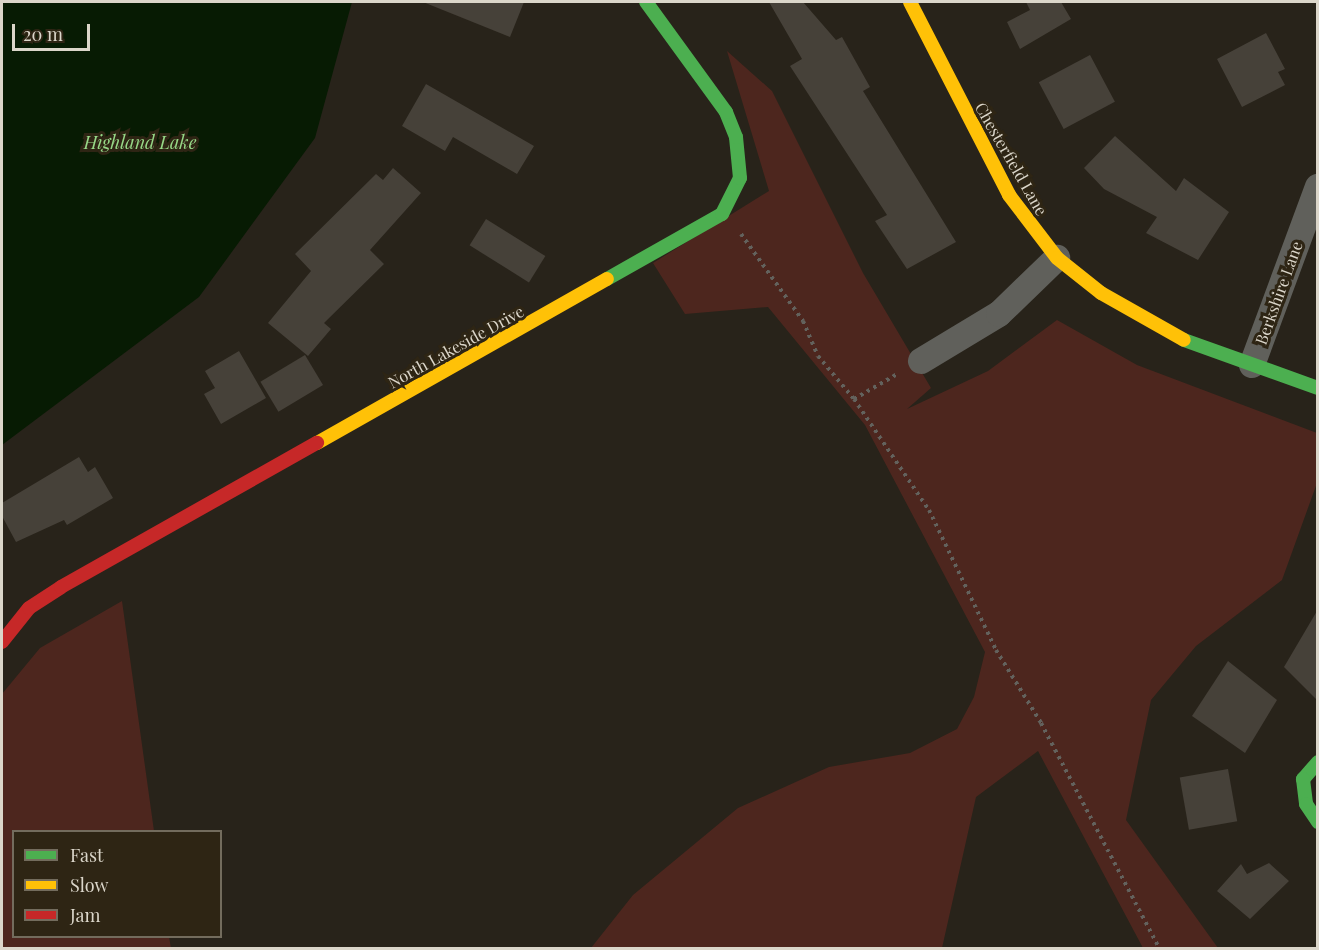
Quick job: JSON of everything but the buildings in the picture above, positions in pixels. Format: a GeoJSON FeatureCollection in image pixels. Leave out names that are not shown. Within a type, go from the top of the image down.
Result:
{"type":"FeatureCollection","features":[{"type":"Feature","properties":{"kind":"street","name":"North Lakeside Drive"},"geometry":{"type":"LineString","coordinates":[[2,642],[29,608],[61,587],[706,226],[724,211],[740,178],[736,137],[726,112],[646,2]]}},
{"type":"Feature","properties":{"kind":"street","name":"Chesterfield Lane"},"geometry":{"type":"LineString","coordinates":[[910,2],[1009,195],[1057,258],[1144,320],[1252,365],[1317,388]]}},
{"type":"Feature","properties":{"kind":"street","name":"Berkshire Lane"},"geometry":{"type":"LineString","coordinates":[[1252,365],[1317,187]]}},
{"type":"Feature","properties":{"kind":"street"},"geometry":{"type":"LineString","coordinates":[[921,361],[999,314],[1057,258]]}},
{"type":"Feature","properties":{"kind":"street"},"geometry":{"type":"LineString","coordinates":[[1317,762],[1303,779],[1306,804],[1317,822]]}},
{"type":"Feature","properties":{"kind":"path"},"geometry":{"type":"LineString","coordinates":[[724,211],[803,321],[818,356],[854,399],[929,510],[996,650],[1041,723],[1159,948]]}},
{"type":"Feature","properties":{"kind":"path"},"geometry":{"type":"LineString","coordinates":[[854,399],[921,361]]}},
{"type":"Feature","properties":{"kind":"shaded area"},"geometry":{"type":"Polygon","coordinates":[[[727,51],[772,91],[863,273],[931,388],[907,409],[988,371],[1057,320],[1137,365],[1317,433],[1317,483],[1282,580],[1196,646],[1151,700],[1126,820],[1218,948],[1143,948],[1038,751],[976,797],[942,948],[591,948],[633,895],[738,808],[829,767],[910,753],[957,729],[974,697],[985,652],[865,425],[768,307],[685,314],[653,263],[769,191],[727,51]]]}},
{"type":"Feature","properties":{"kind":"shaded area"},"geometry":{"type":"Polygon","coordinates":[[[122,601],[154,830],[12,830],[12,938],[169,938],[171,948],[2,948],[2,694],[40,648],[122,601]]]}},
{"type":"Feature","properties":{"kind":"water","name":"Highland Lake"},"geometry":{"type":"Polygon","coordinates":[[[2,2],[352,2],[315,138],[199,297],[2,445],[2,2]]]}},
{"type":"Feature","properties":{"kind":"traffic: fast"},"geometry":{"type":"LineString","coordinates":[[607,279],[722,214],[740,178],[736,137],[726,112],[646,2]]}},
{"type":"Feature","properties":{"kind":"traffic: fast"},"geometry":{"type":"LineString","coordinates":[[1184,340],[1318,388]]}},
{"type":"Feature","properties":{"kind":"traffic: fast"},"geometry":{"type":"LineString","coordinates":[[1318,762],[1303,779],[1306,804],[1318,822]]}},
{"type":"Feature","properties":{"kind":"traffic: slow"},"geometry":{"type":"LineString","coordinates":[[910,2],[1009,195],[1057,258],[1101,293],[1184,340]]}},
{"type":"Feature","properties":{"kind":"traffic: slow"},"geometry":{"type":"LineString","coordinates":[[317,443],[607,279]]}},
{"type":"Feature","properties":{"kind":"traffic: jam"},"geometry":{"type":"LineString","coordinates":[[2,642],[29,608],[61,587],[317,443]]}}]}
